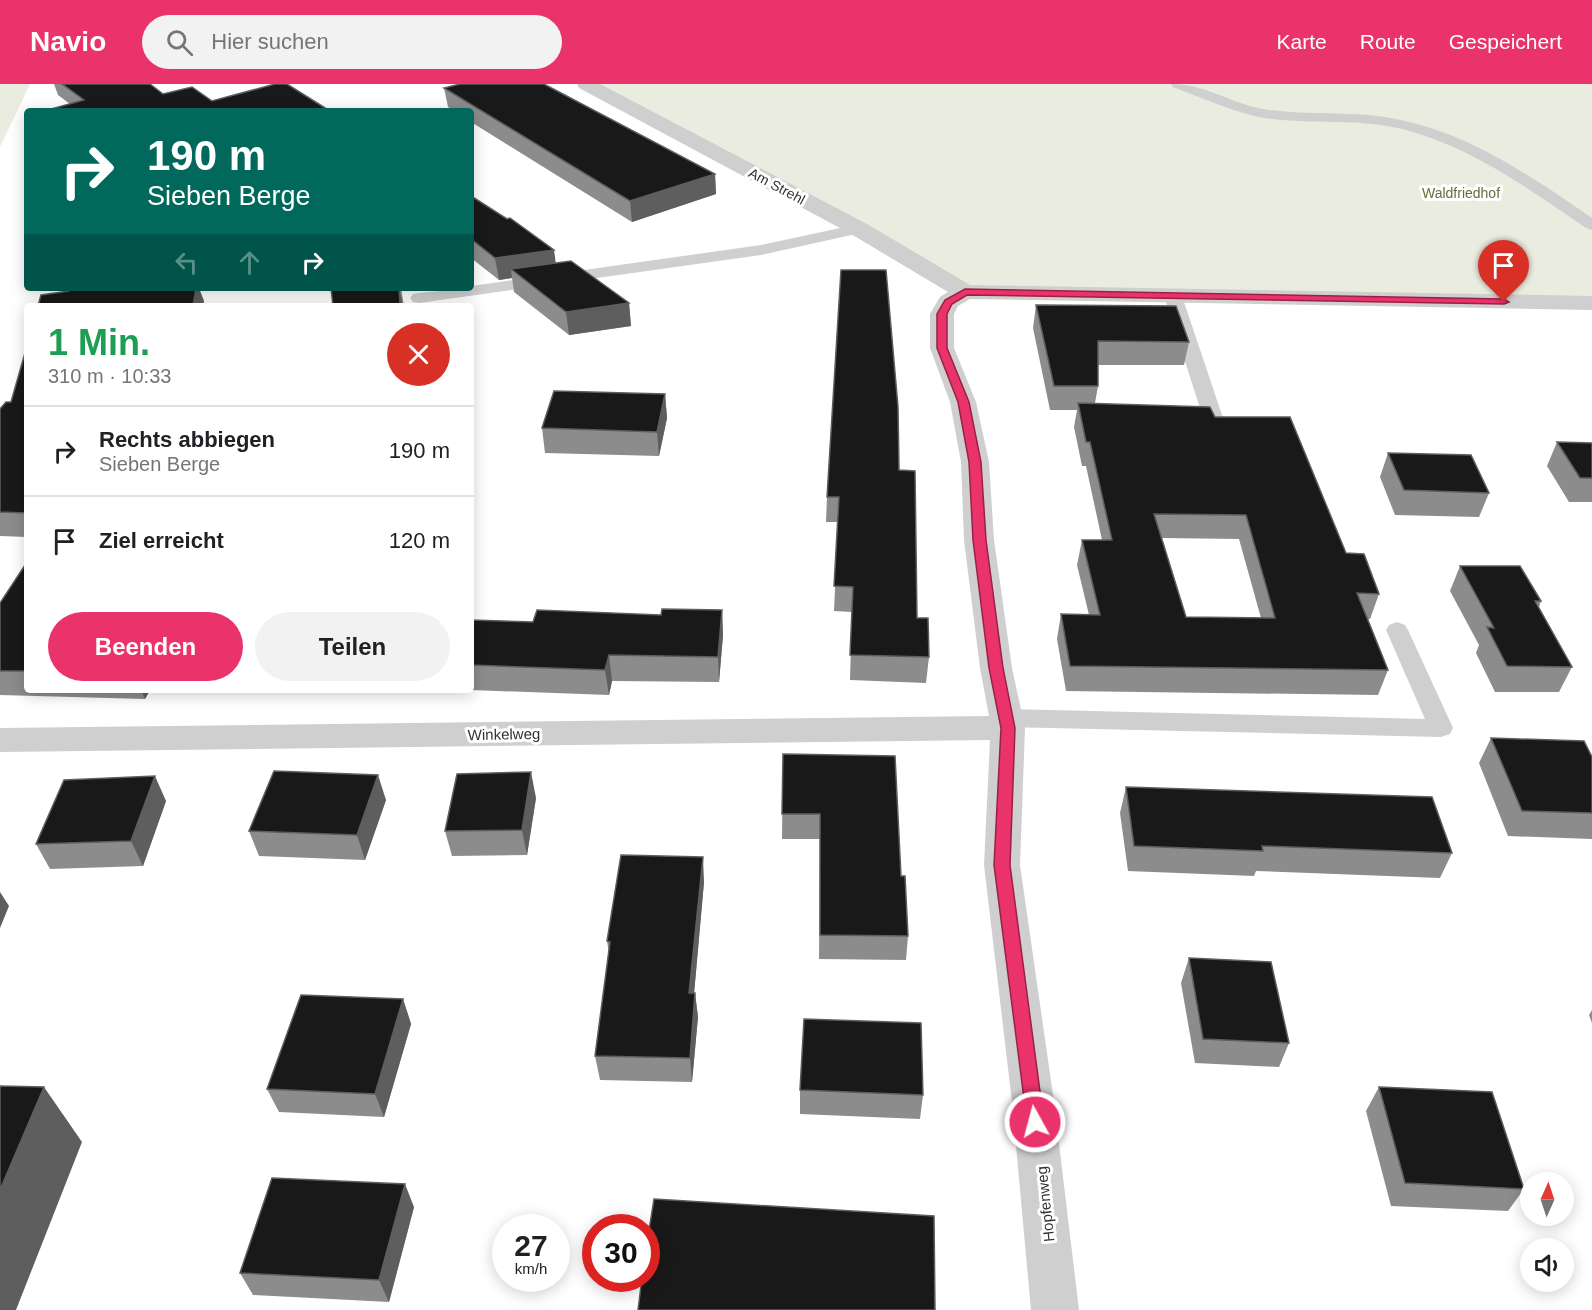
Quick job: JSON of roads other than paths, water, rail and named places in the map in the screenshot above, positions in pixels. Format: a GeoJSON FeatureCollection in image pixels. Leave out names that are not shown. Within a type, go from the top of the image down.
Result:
{"type":"FeatureCollection","features":[{"type":"Feature","properties":{"kind":"street","name":"Am Strehl"},"geometry":{"type":"LineString","coordinates":[[586,84],[860,229],[965,292]]}},
{"type":"Feature","properties":{"kind":"street"},"geometry":{"type":"LineString","coordinates":[[965,292],[1592,303]]}},
{"type":"Feature","properties":{"kind":"street","name":"Hopfenweg"},"geometry":{"type":"LineString","coordinates":[[965,292],[948,302],[942,314],[942,348],[963,402],[975,462],[981,551],[996,668],[1007,723],[1002,865],[1037,1137],[1055,1310]]}},
{"type":"Feature","properties":{"kind":"street","name":"Winkelweg"},"geometry":{"type":"LineString","coordinates":[[0,740],[1007,723]]}},
{"type":"Feature","properties":{"kind":"lane"},"geometry":{"type":"LineString","coordinates":[[1178,84],[1249,109],[1276,115],[1366,118],[1401,124],[1427,132],[1504,165],[1592,225]]}},
{"type":"Feature","properties":{"kind":"lane"},"geometry":{"type":"LineString","coordinates":[[474,290],[761,250],[860,229]]}},
{"type":"Feature","properties":{"kind":"lane"},"geometry":{"type":"LineString","coordinates":[[419,298],[469,291]]}},
{"type":"Feature","properties":{"kind":"lane"},"geometry":{"type":"LineString","coordinates":[[1173,296],[1217,430]]}},
{"type":"Feature","properties":{"kind":"lane"},"geometry":{"type":"LineString","coordinates":[[1007,723],[1441,728],[1397,630]]}},
{"type":"Feature","properties":{"kind":"park label","name":"Waldfriedhof"},"geometry":{"type":"Point","coordinates":[1461,193]}}]}
